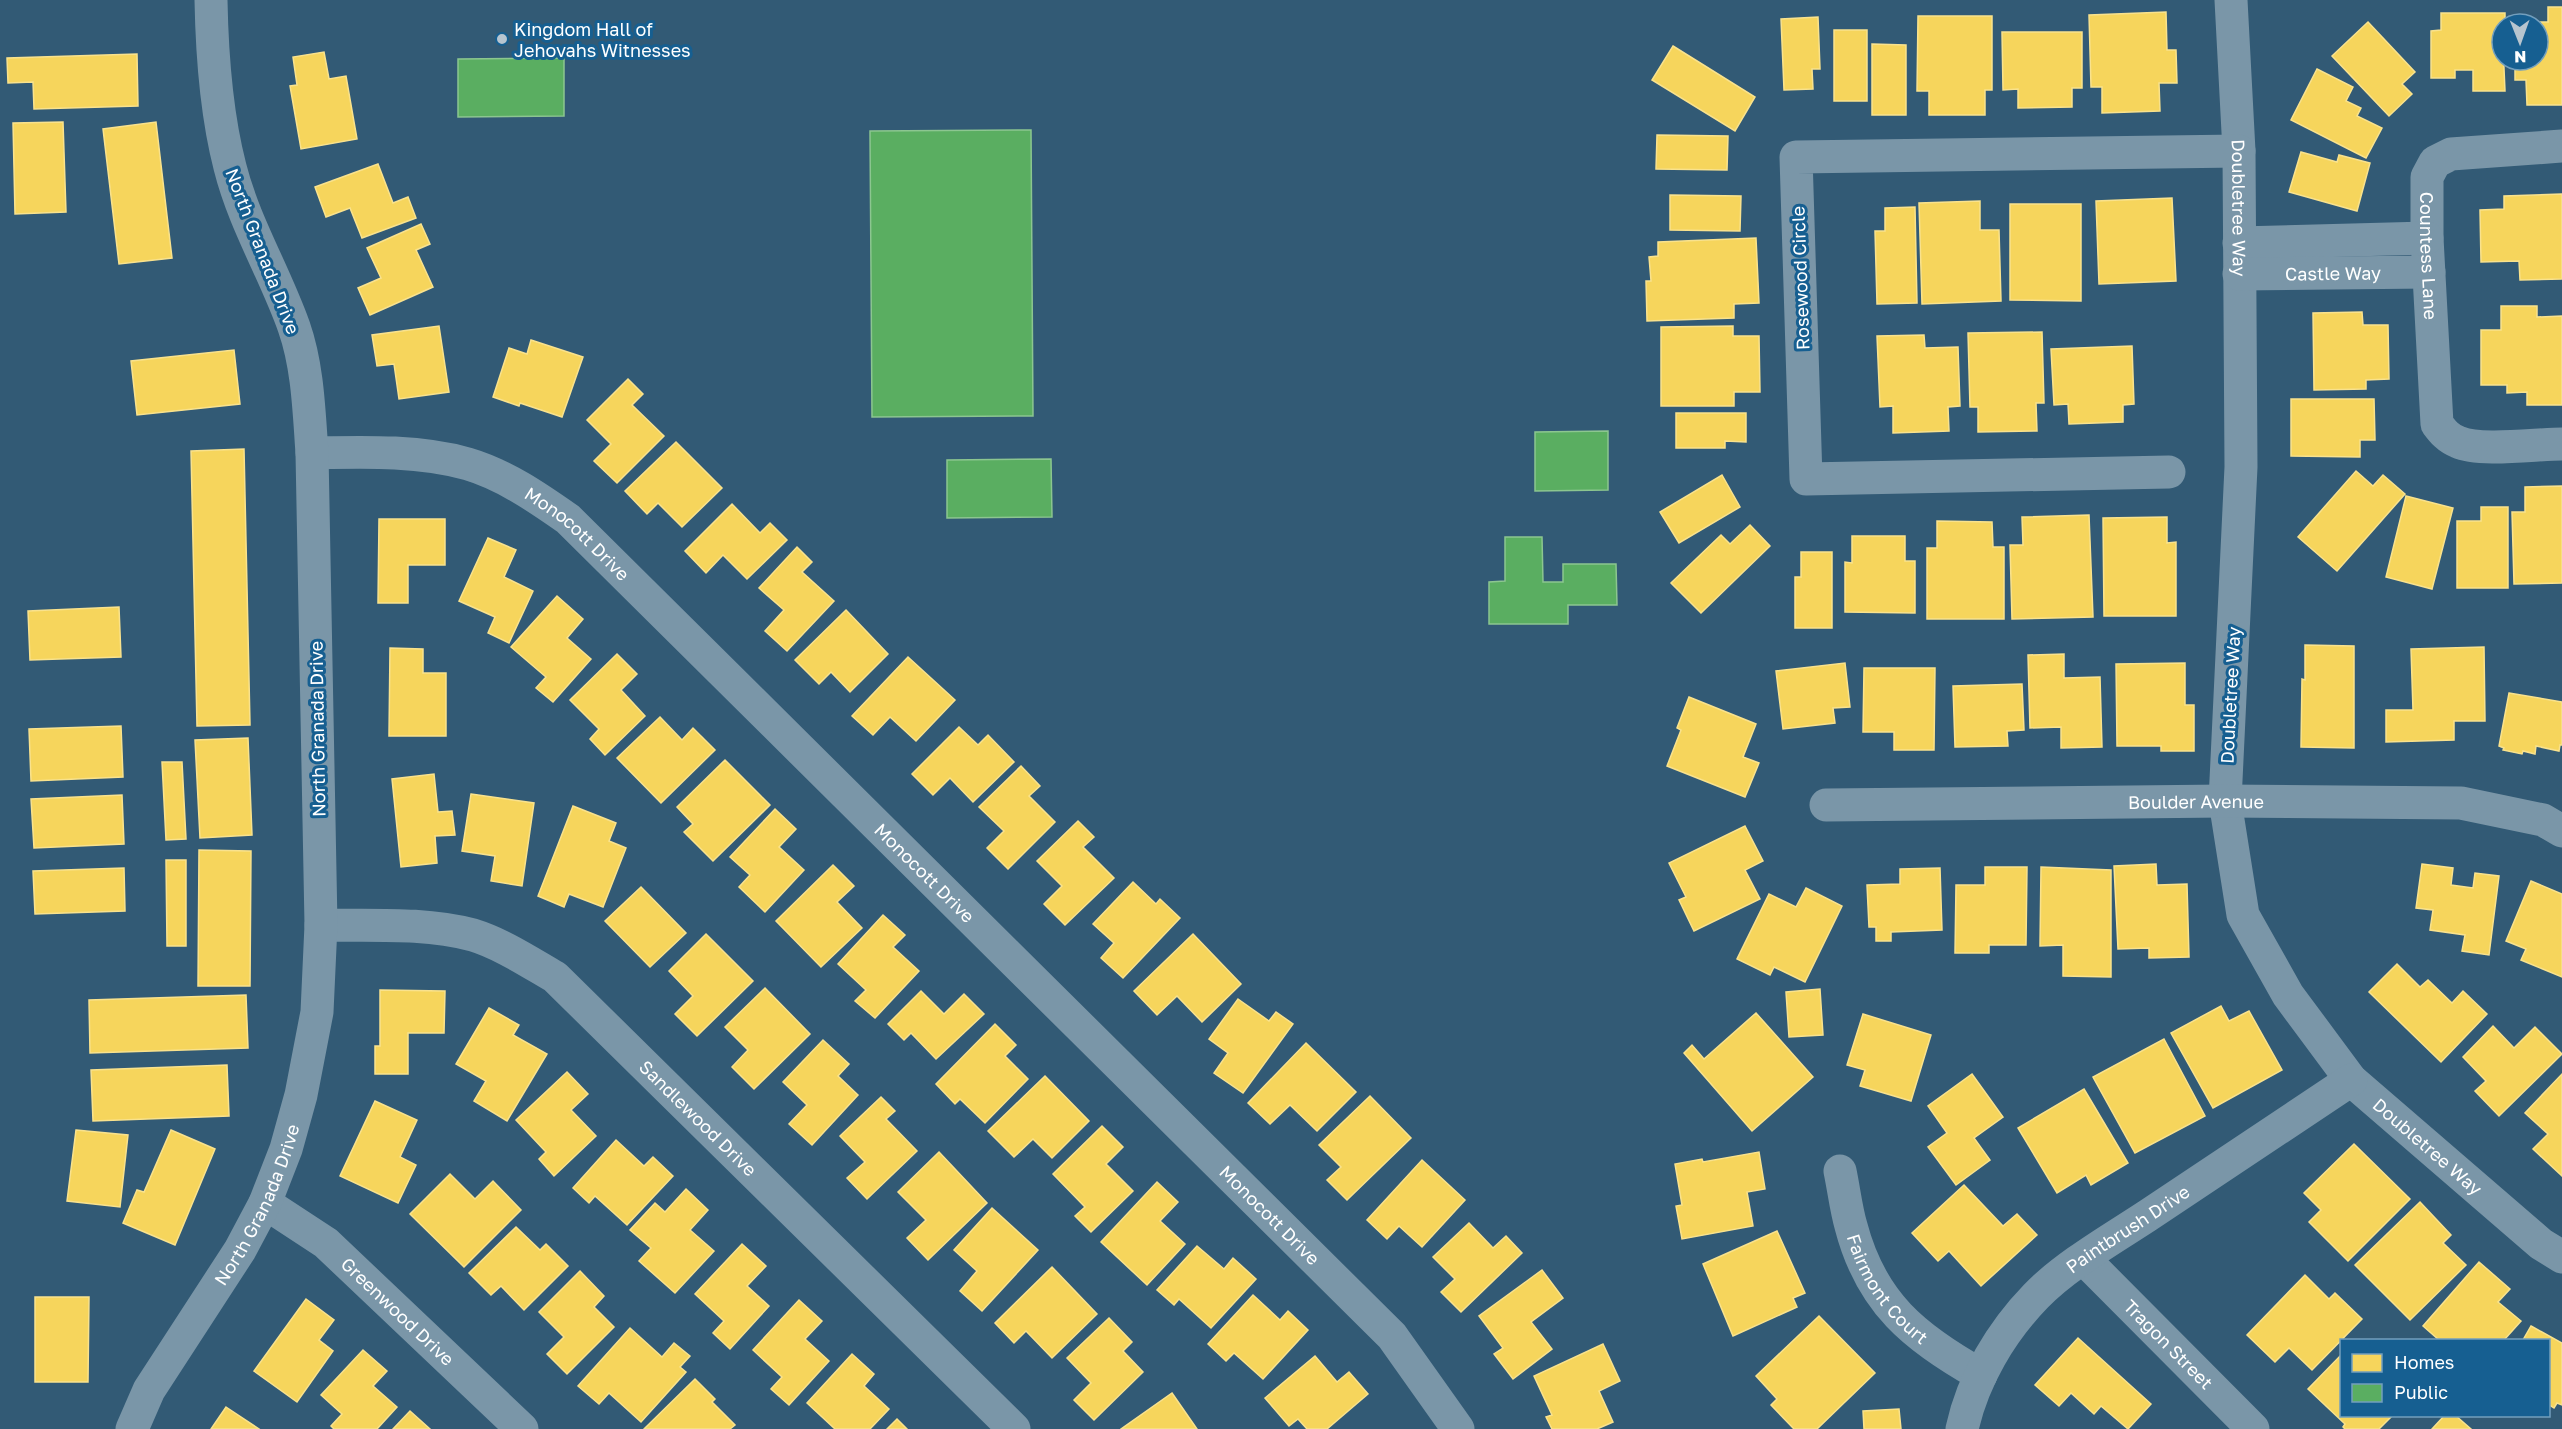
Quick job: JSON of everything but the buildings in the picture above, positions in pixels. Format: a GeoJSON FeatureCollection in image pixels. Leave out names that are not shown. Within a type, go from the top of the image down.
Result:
{"type":"FeatureCollection","features":[{"type":"Feature","properties":{"kind":"street","name":"North Granada Drive"},"geometry":{"type":"LineString","coordinates":[[132,1429],[149,1390],[240,1250],[265,1203],[286,1149],[301,1095],[317,1012],[321,925],[312,453],[306,381],[295,329],[274,274],[247,219],[230,166],[217,94],[211,0]]}},
{"type":"Feature","properties":{"kind":"street","name":"Doubletree Way"},"geometry":{"type":"LineString","coordinates":[[2230,0],[2240,151],[2241,467],[2225,801],[2243,915],[2288,995],[2351,1080],[2541,1244],[2562,1257]]}},
{"type":"Feature","properties":{"kind":"street","name":"Countess Lane"},"geometry":{"type":"LineString","coordinates":[[2559,146],[2451,154],[2435,162],[2427,177],[2427,238],[2437,424],[2446,436],[2459,443],[2478,446],[2562,444]]}},
{"type":"Feature","properties":{"kind":"street","name":"Rosewood Circle"},"geometry":{"type":"LineString","coordinates":[[2162,472],[1806,479],[1796,157],[2240,151]]}},
{"type":"Feature","properties":{"kind":"street","name":"Castle Way"},"geometry":{"type":"LineString","coordinates":[[2239,259],[2427,238]]}},
{"type":"Feature","properties":{"kind":"street","name":"Castle Way"},"geometry":{"type":"LineString","coordinates":[[2239,259],[2429,272]]}},
{"type":"Feature","properties":{"kind":"street","name":"Monocott Drive"},"geometry":{"type":"LineString","coordinates":[[312,453],[411,455],[468,464],[526,490],[568,519],[1392,1336],[1458,1429]]}},
{"type":"Feature","properties":{"kind":"street","name":"Boulder Avenue"},"geometry":{"type":"LineString","coordinates":[[1826,805],[2225,801],[2462,803],[2543,820],[2562,831]]}},
{"type":"Feature","properties":{"kind":"street","name":"Sandlewood Drive"},"geometry":{"type":"LineString","coordinates":[[321,925],[421,926],[473,936],[516,955],[555,977],[1014,1429]]}},
{"type":"Feature","properties":{"kind":"street","name":"Paintbrush Drive"},"geometry":{"type":"LineString","coordinates":[[1962,1429],[1966,1411],[1981,1375],[2007,1330],[2038,1294],[2084,1258],[2351,1080]]}},
{"type":"Feature","properties":{"kind":"street","name":"Fairmont Court"},"geometry":{"type":"LineString","coordinates":[[1840,1172],[1850,1226],[1862,1260],[1881,1294],[1909,1328],[1941,1353],[1981,1375]]}},
{"type":"Feature","properties":{"kind":"street","name":"Greenwood Drive"},"geometry":{"type":"LineString","coordinates":[[265,1203],[326,1243],[522,1429]]}},
{"type":"Feature","properties":{"kind":"street","name":"Tragon Street"},"geometry":{"type":"LineString","coordinates":[[2084,1258],[2253,1429]]}},
{"type":"Feature","properties":{"kind":"place","name":"Kingdom Hall of Jehovahs Witnesses"},"geometry":{"type":"Point","coordinates":[502,39]}}]}
